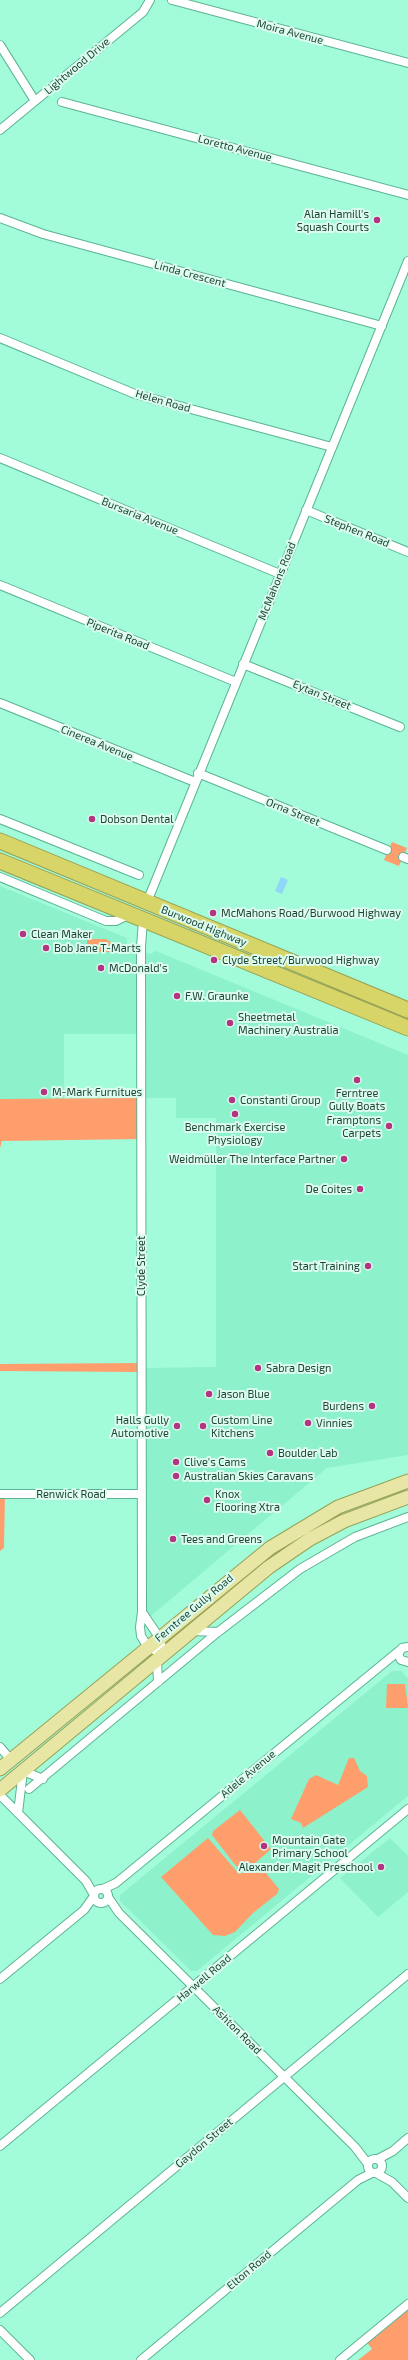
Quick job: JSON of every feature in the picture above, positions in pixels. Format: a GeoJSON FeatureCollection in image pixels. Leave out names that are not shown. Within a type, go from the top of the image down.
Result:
{"type":"FeatureCollection","features":[{"type":"Feature","properties":{"kind":"highway","name":"Burwood Highway"},"geometry":{"type":"LineString","coordinates":[[0,841],[408,1010]]}},
{"type":"Feature","properties":{"kind":"highway","name":"Burwood Highway"},"geometry":{"type":"LineString","coordinates":[[0,861],[408,1028]]}},
{"type":"Feature","properties":{"kind":"highway"},"geometry":{"type":"LineString","coordinates":[[136,917],[147,902]]}},
{"type":"Feature","properties":{"kind":"main road","name":"Ferntree Gully Road"},"geometry":{"type":"LineString","coordinates":[[0,1769],[246,1566],[303,1527],[355,1499],[408,1481]]}},
{"type":"Feature","properties":{"kind":"main road","name":"Ferntree Gully Road"},"geometry":{"type":"LineString","coordinates":[[0,1790],[269,1567],[310,1539],[372,1509],[408,1497]]}},
{"type":"Feature","properties":{"kind":"street","name":"Lightwood Drive"},"geometry":{"type":"LineString","coordinates":[[0,130],[143,12],[150,0]]}},
{"type":"Feature","properties":{"kind":"street","name":"Moira Avenue"},"geometry":{"type":"LineString","coordinates":[[172,0],[408,64]]}},
{"type":"Feature","properties":{"kind":"street"},"geometry":{"type":"LineString","coordinates":[[0,45],[35,101]]}},
{"type":"Feature","properties":{"kind":"street","name":"Loretto Avenue"},"geometry":{"type":"LineString","coordinates":[[62,102],[408,195]]}},
{"type":"Feature","properties":{"kind":"street","name":"Linda Crescent"},"geometry":{"type":"LineString","coordinates":[[0,218],[43,234],[382,326]]}},
{"type":"Feature","properties":{"kind":"street","name":"McMahons Road"},"geometry":{"type":"LineString","coordinates":[[147,902],[198,773],[408,261]]}},
{"type":"Feature","properties":{"kind":"street","name":"Helen Road"},"geometry":{"type":"LineString","coordinates":[[0,338],[135,394],[332,447]]}},
{"type":"Feature","properties":{"kind":"street","name":"Bursaria Avenue"},"geometry":{"type":"LineString","coordinates":[[0,458],[280,574]]}},
{"type":"Feature","properties":{"kind":"street","name":"Stephen Road"},"geometry":{"type":"LineString","coordinates":[[306,510],[408,552]]}},
{"type":"Feature","properties":{"kind":"street","name":"Piperita Road"},"geometry":{"type":"LineString","coordinates":[[0,585],[236,682]]}},
{"type":"Feature","properties":{"kind":"street","name":"Eytan Street"},"geometry":{"type":"LineString","coordinates":[[243,664],[400,727]]}},
{"type":"Feature","properties":{"kind":"street","name":"Cinerea Avenue"},"geometry":{"type":"LineString","coordinates":[[0,703],[195,782]]}},
{"type":"Feature","properties":{"kind":"street","name":"Orna Street"},"geometry":{"type":"LineString","coordinates":[[198,773],[387,850]]}},
{"type":"Feature","properties":{"kind":"street"},"geometry":{"type":"LineString","coordinates":[[0,819],[139,875]]}},
{"type":"Feature","properties":{"kind":"street"},"geometry":{"type":"LineString","coordinates":[[0,877],[106,921],[116,921],[136,917]]}},
{"type":"Feature","properties":{"kind":"street","name":"Clyde Street"},"geometry":{"type":"LineString","coordinates":[[136,917],[141,1001],[141,1636],[148,1646]]}},
{"type":"Feature","properties":{"kind":"street","name":"Renwick Road"},"geometry":{"type":"LineString","coordinates":[[0,1494],[142,1494]]}},
{"type":"Feature","properties":{"kind":"street"},"geometry":{"type":"LineString","coordinates":[[29,1789],[43,1779],[218,1632],[314,1559],[355,1537],[408,1517]]}},
{"type":"Feature","properties":{"kind":"street"},"geometry":{"type":"LineString","coordinates":[[142,1612],[159,1637],[161,1658],[158,1682]]}},
{"type":"Feature","properties":{"kind":"street"},"geometry":{"type":"LineString","coordinates":[[192,1631],[218,1632]]}},
{"type":"Feature","properties":{"kind":"street"},"geometry":{"type":"LineString","coordinates":[[148,1646],[161,1658]]}},
{"type":"Feature","properties":{"kind":"street"},"geometry":{"type":"LineString","coordinates":[[404,1649],[405,1662]]}},
{"type":"Feature","properties":{"kind":"street","name":"Adele Avenue"},"geometry":{"type":"LineString","coordinates":[[0,1979],[380,1666],[404,1649]]}},
{"type":"Feature","properties":{"kind":"street","name":"Adele Avenue"},"geometry":{"type":"LineString","coordinates":[[380,1666],[405,1662]]}},
{"type":"Feature","properties":{"kind":"street"},"geometry":{"type":"LineString","coordinates":[[0,1747],[11,1760]]}},
{"type":"Feature","properties":{"kind":"street"},"geometry":{"type":"LineString","coordinates":[[18,1813],[23,1771],[43,1779]]}},
{"type":"Feature","properties":{"kind":"street","name":"Ashton Road"},"geometry":{"type":"LineString","coordinates":[[0,1795],[408,2198]]}},
{"type":"Feature","properties":{"kind":"street","name":"Harwell Road"},"geometry":{"type":"LineString","coordinates":[[0,2146],[408,1809]]}},
{"type":"Feature","properties":{"kind":"street","name":"Gaydon Street"},"geometry":{"type":"LineString","coordinates":[[0,2313],[408,1974]]}},
{"type":"Feature","properties":{"kind":"street","name":"Elton Road"},"geometry":{"type":"LineString","coordinates":[[141,2360],[408,2138]]}},
{"type":"Feature","properties":{"kind":"street"},"geometry":{"type":"LineString","coordinates":[[340,2360],[408,2304]]}},
{"type":"Feature","properties":{"kind":"street"},"geometry":{"type":"LineString","coordinates":[[0,2330],[30,2360]]}},
{"type":"Feature","properties":{"kind":"shaded area"},"geometry":{"type":"Polygon","coordinates":[[[392,842],[407,848],[399,866],[384,860],[392,842]]]}},
{"type":"Feature","properties":{"kind":"shaded area"},"geometry":{"type":"Polygon","coordinates":[[[0,886],[127,938],[127,944],[150,954],[156,951],[408,1055],[408,1455],[327,1468],[146,1620],[142,1612],[141,1368],[216,1367],[216,1118],[176,1118],[176,1098],[141,1098],[141,1034],[64,1034],[64,1099],[0,1099],[0,886]]]}},
{"type":"Feature","properties":{"kind":"shaded area"},"geometry":{"type":"Polygon","coordinates":[[[87,939],[106,939],[116,946],[116,952],[90,952],[89,948],[87,948],[87,939]]]}},
{"type":"Feature","properties":{"kind":"shaded area"},"geometry":{"type":"Polygon","coordinates":[[[141,1098],[141,1139],[2,1141],[0,1148],[0,1099],[141,1098]]]}},
{"type":"Feature","properties":{"kind":"shaded area"},"geometry":{"type":"Polygon","coordinates":[[[141,1363],[141,1372],[0,1371],[0,1364],[141,1363]]]}},
{"type":"Feature","properties":{"kind":"shaded area"},"geometry":{"type":"Polygon","coordinates":[[[0,1494],[5,1494],[4,1548],[0,1551],[0,1494]]]}},
{"type":"Feature","properties":{"kind":"shaded area","name":"Mountain Gate Primary School"},"geometry":{"type":"Polygon","coordinates":[[[392,1671],[401,1671],[408,1678],[408,1796],[197,1971],[191,1971],[120,1901],[120,1895],[392,1671]]]}},
{"type":"Feature","properties":{"kind":"shaded area"},"geometry":{"type":"Polygon","coordinates":[[[387,1684],[405,1684],[408,1708],[386,1708],[387,1684]]]}},
{"type":"Feature","properties":{"kind":"shaded area"},"geometry":{"type":"Polygon","coordinates":[[[349,1758],[354,1758],[360,1771],[367,1776],[368,1787],[303,1828],[301,1823],[291,1819],[309,1779],[316,1775],[338,1785],[349,1758]]]}},
{"type":"Feature","properties":{"kind":"shaded area"},"geometry":{"type":"Polygon","coordinates":[[[240,1810],[271,1849],[254,1864],[243,1868],[236,1866],[212,1835],[213,1831],[240,1810]]]}},
{"type":"Feature","properties":{"kind":"shaded area"},"geometry":{"type":"Polygon","coordinates":[[[208,1838],[239,1874],[261,1867],[279,1889],[277,1894],[253,1913],[235,1932],[225,1936],[213,1935],[161,1877],[208,1838]]]}},
{"type":"Feature","properties":{"kind":"shaded area","name":"Alexander Magit Preschool"},"geometry":{"type":"Polygon","coordinates":[[[390,1838],[408,1856],[408,1892],[378,1917],[340,1878],[390,1838]]]}},
{"type":"Feature","properties":{"kind":"shaded area"},"geometry":{"type":"Polygon","coordinates":[[[408,2304],[408,2360],[358,2360],[372,2349],[365,2340],[408,2304]]]}},
{"type":"Feature","properties":{"kind":"water"},"geometry":{"type":"Polygon","coordinates":[[[281,877],[288,880],[282,894],[275,891],[281,877]]]}},
{"type":"Feature","properties":{"kind":"place","name":"Alan Hamill's Squash Courts"},"geometry":{"type":"Point","coordinates":[377,220]}},
{"type":"Feature","properties":{"kind":"place","name":"Dobson Dental"},"geometry":{"type":"Point","coordinates":[92,819]}},
{"type":"Feature","properties":{"kind":"place","name":"McMahons Road/Burwood Highway"},"geometry":{"type":"Point","coordinates":[213,913]}},
{"type":"Feature","properties":{"kind":"place","name":"Clean Maker"},"geometry":{"type":"Point","coordinates":[23,934]}},
{"type":"Feature","properties":{"kind":"place","name":"Bob Jane T-Marts"},"geometry":{"type":"Point","coordinates":[46,948]}},
{"type":"Feature","properties":{"kind":"place","name":"Clyde Street/Burwood Highway"},"geometry":{"type":"Point","coordinates":[214,960]}},
{"type":"Feature","properties":{"kind":"place","name":"McDonald's"},"geometry":{"type":"Point","coordinates":[101,968]}},
{"type":"Feature","properties":{"kind":"place","name":"F.W. Graunke"},"geometry":{"type":"Point","coordinates":[177,996]}},
{"type":"Feature","properties":{"kind":"place","name":"Sheetmetal Machinery Australia"},"geometry":{"type":"Point","coordinates":[230,1023]}},
{"type":"Feature","properties":{"kind":"place","name":"Ferntree Gully Boats"},"geometry":{"type":"Point","coordinates":[357,1080]}},
{"type":"Feature","properties":{"kind":"place","name":"M-Mark Furnitues"},"geometry":{"type":"Point","coordinates":[44,1092]}},
{"type":"Feature","properties":{"kind":"place","name":"Constanti Group"},"geometry":{"type":"Point","coordinates":[232,1100]}},
{"type":"Feature","properties":{"kind":"place","name":"Benchmark Exercise Physiology"},"geometry":{"type":"Point","coordinates":[235,1114]}},
{"type":"Feature","properties":{"kind":"place","name":"Framptons Carpets"},"geometry":{"type":"Point","coordinates":[389,1126]}},
{"type":"Feature","properties":{"kind":"place","name":"Weidmüller The Interface Partner"},"geometry":{"type":"Point","coordinates":[344,1159]}},
{"type":"Feature","properties":{"kind":"place","name":"De Coites"},"geometry":{"type":"Point","coordinates":[360,1189]}},
{"type":"Feature","properties":{"kind":"place","name":"Start Training"},"geometry":{"type":"Point","coordinates":[368,1266]}},
{"type":"Feature","properties":{"kind":"place","name":"Sabra Design"},"geometry":{"type":"Point","coordinates":[258,1368]}},
{"type":"Feature","properties":{"kind":"place","name":"Jason Blue"},"geometry":{"type":"Point","coordinates":[209,1394]}},
{"type":"Feature","properties":{"kind":"place","name":"Burdens"},"geometry":{"type":"Point","coordinates":[372,1406]}},
{"type":"Feature","properties":{"kind":"place","name":"Vinnies"},"geometry":{"type":"Point","coordinates":[308,1423]}},
{"type":"Feature","properties":{"kind":"place","name":"Halls Gully Automotive"},"geometry":{"type":"Point","coordinates":[177,1426]}},
{"type":"Feature","properties":{"kind":"place","name":"Custom Line Kitchens"},"geometry":{"type":"Point","coordinates":[203,1426]}},
{"type":"Feature","properties":{"kind":"place","name":"Boulder Lab"},"geometry":{"type":"Point","coordinates":[270,1453]}},
{"type":"Feature","properties":{"kind":"place","name":"Clive's Cams"},"geometry":{"type":"Point","coordinates":[176,1462]}},
{"type":"Feature","properties":{"kind":"place","name":"Australian Skies Caravans"},"geometry":{"type":"Point","coordinates":[176,1476]}},
{"type":"Feature","properties":{"kind":"place","name":"Knox Flooring Xtra"},"geometry":{"type":"Point","coordinates":[207,1500]}},
{"type":"Feature","properties":{"kind":"place","name":"Tees and Greens"},"geometry":{"type":"Point","coordinates":[173,1539]}},
{"type":"Feature","properties":{"kind":"place","name":"Mountain Gate Primary School"},"geometry":{"type":"Point","coordinates":[264,1846]}},
{"type":"Feature","properties":{"kind":"place","name":"Alexander Magit Preschool"},"geometry":{"type":"Point","coordinates":[381,1867]}}]}
